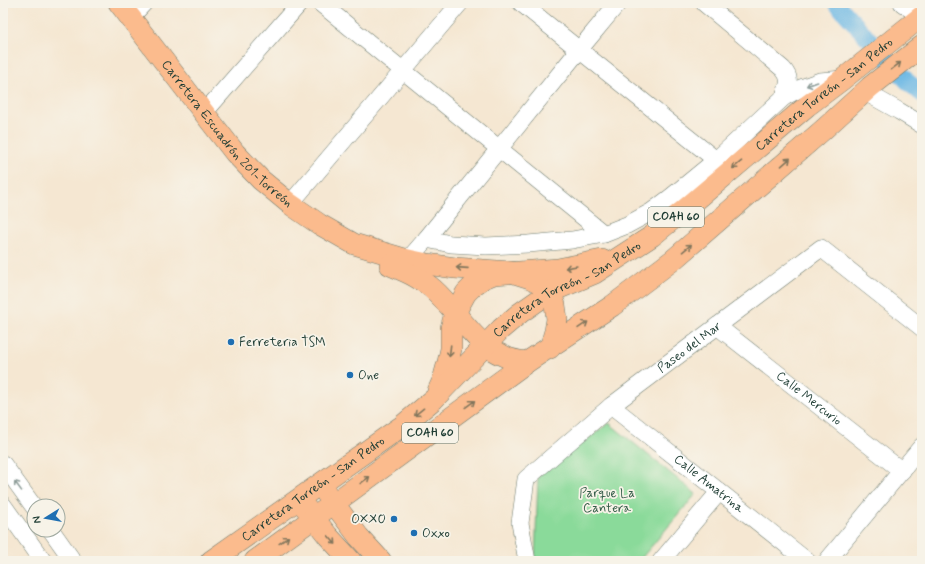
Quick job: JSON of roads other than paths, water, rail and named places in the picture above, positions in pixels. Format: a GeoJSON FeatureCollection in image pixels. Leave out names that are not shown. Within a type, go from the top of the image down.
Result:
{"type":"FeatureCollection","features":[{"type":"Feature","properties":{"kind":"main road","name":"Carretera Escuadrón 201-Torreón"},"geometry":{"type":"LineString","coordinates":[[131,8],[203,114],[234,153],[261,180],[290,204],[319,224],[354,244]]}},
{"type":"Feature","properties":{"kind":"main road","name":"Carretera Torreón - San Pedro"},"geometry":{"type":"LineString","coordinates":[[211,561],[402,426],[434,398],[501,329],[515,317],[550,292],[595,273],[652,236],[807,106],[849,75],[919,19]]}},
{"type":"Feature","properties":{"kind":"main road","name":"Carretera Torreón - San Pedro"},"geometry":{"type":"LineString","coordinates":[[255,561],[527,362],[612,306],[673,260],[778,170],[868,89],[922,46]]}},
{"type":"Feature","properties":{"kind":"main road"},"geometry":{"type":"LineString","coordinates":[[354,244],[427,264],[455,268],[511,272],[540,283],[550,292],[555,304],[557,319],[550,348]]}},
{"type":"Feature","properties":{"kind":"main road"},"geometry":{"type":"LineString","coordinates":[[354,244],[372,256],[420,279],[444,300],[474,335],[502,356],[527,362]]}},
{"type":"Feature","properties":{"kind":"main road"},"geometry":{"type":"LineString","coordinates":[[434,398],[443,380],[448,362],[451,349],[451,328],[455,313],[466,293],[474,285],[484,278],[494,274],[558,269],[587,264],[623,255]]}},
{"type":"Feature","properties":{"kind":"main road"},"geometry":{"type":"LineString","coordinates":[[319,484],[359,536],[381,561]]}},
{"type":"Feature","properties":{"kind":"main road"},"geometry":{"type":"LineString","coordinates":[[299,498],[313,518],[351,561]]}},
{"type":"Feature","properties":{"kind":"street"},"geometry":{"type":"LineString","coordinates":[[203,114],[300,3]]}},
{"type":"Feature","properties":{"kind":"street"},"geometry":{"type":"LineString","coordinates":[[320,3],[604,234]]}},
{"type":"Feature","properties":{"kind":"street"},"geometry":{"type":"LineString","coordinates":[[290,204],[460,3]]}},
{"type":"Feature","properties":{"kind":"street"},"geometry":{"type":"LineString","coordinates":[[521,3],[716,160]]}},
{"type":"Feature","properties":{"kind":"street"},"geometry":{"type":"LineString","coordinates":[[408,260],[618,3]]}},
{"type":"Feature","properties":{"kind":"street"},"geometry":{"type":"LineString","coordinates":[[704,3],[785,72],[789,79],[789,83],[784,97]]}},
{"type":"Feature","properties":{"kind":"street"},"geometry":{"type":"LineString","coordinates":[[902,3],[919,19]]}},
{"type":"Feature","properties":{"kind":"street"},"geometry":{"type":"LineString","coordinates":[[426,239],[451,244],[493,246],[572,240],[604,234],[627,225],[651,212],[671,197],[716,160],[784,97],[801,88],[820,81],[849,75]]}},
{"type":"Feature","properties":{"kind":"street"},"geometry":{"type":"LineString","coordinates":[[868,89],[922,125]]}},
{"type":"Feature","properties":{"kind":"street","name":"Paseo del Mar"},"geometry":{"type":"LineString","coordinates":[[527,561],[520,524],[526,479],[611,406],[821,248],[922,328]]}},
{"type":"Feature","properties":{"kind":"street","name":"Calle Mercurio"},"geometry":{"type":"LineString","coordinates":[[717,326],[902,471]]}},
{"type":"Feature","properties":{"kind":"street","name":"Calle Amatrina"},"geometry":{"type":"LineString","coordinates":[[611,406],[807,561]]}},
{"type":"Feature","properties":{"kind":"street"},"geometry":{"type":"LineString","coordinates":[[827,561],[922,446]]}},
{"type":"Feature","properties":{"kind":"street"},"geometry":{"type":"LineString","coordinates":[[3,464],[28,498]]}},
{"type":"Feature","properties":{"kind":"street"},"geometry":{"type":"LineString","coordinates":[[661,561],[720,492]]}},
{"type":"Feature","properties":{"kind":"street"},"geometry":{"type":"LineString","coordinates":[[3,505],[43,561]]}},
{"type":"Feature","properties":{"kind":"street"},"geometry":{"type":"LineString","coordinates":[[56,538],[73,561]]}},
{"type":"Feature","properties":{"kind":"waterway"},"geometry":{"type":"LineString","coordinates":[[836,3],[907,81],[922,94]]}},
{"type":"Feature","properties":{"kind":"place","name":"Ferreteria TSM"},"geometry":{"type":"Point","coordinates":[231,342]}},
{"type":"Feature","properties":{"kind":"place","name":"One"},"geometry":{"type":"Point","coordinates":[350,375]}},
{"type":"Feature","properties":{"kind":"place","name":"OXXO"},"geometry":{"type":"Point","coordinates":[394,519]}},
{"type":"Feature","properties":{"kind":"place","name":"Oxxo"},"geometry":{"type":"Point","coordinates":[414,533]}},
{"type":"Feature","properties":{"kind":"park label","name":"Parque La Cantera"},"geometry":{"type":"Point","coordinates":[607,500]}}]}
